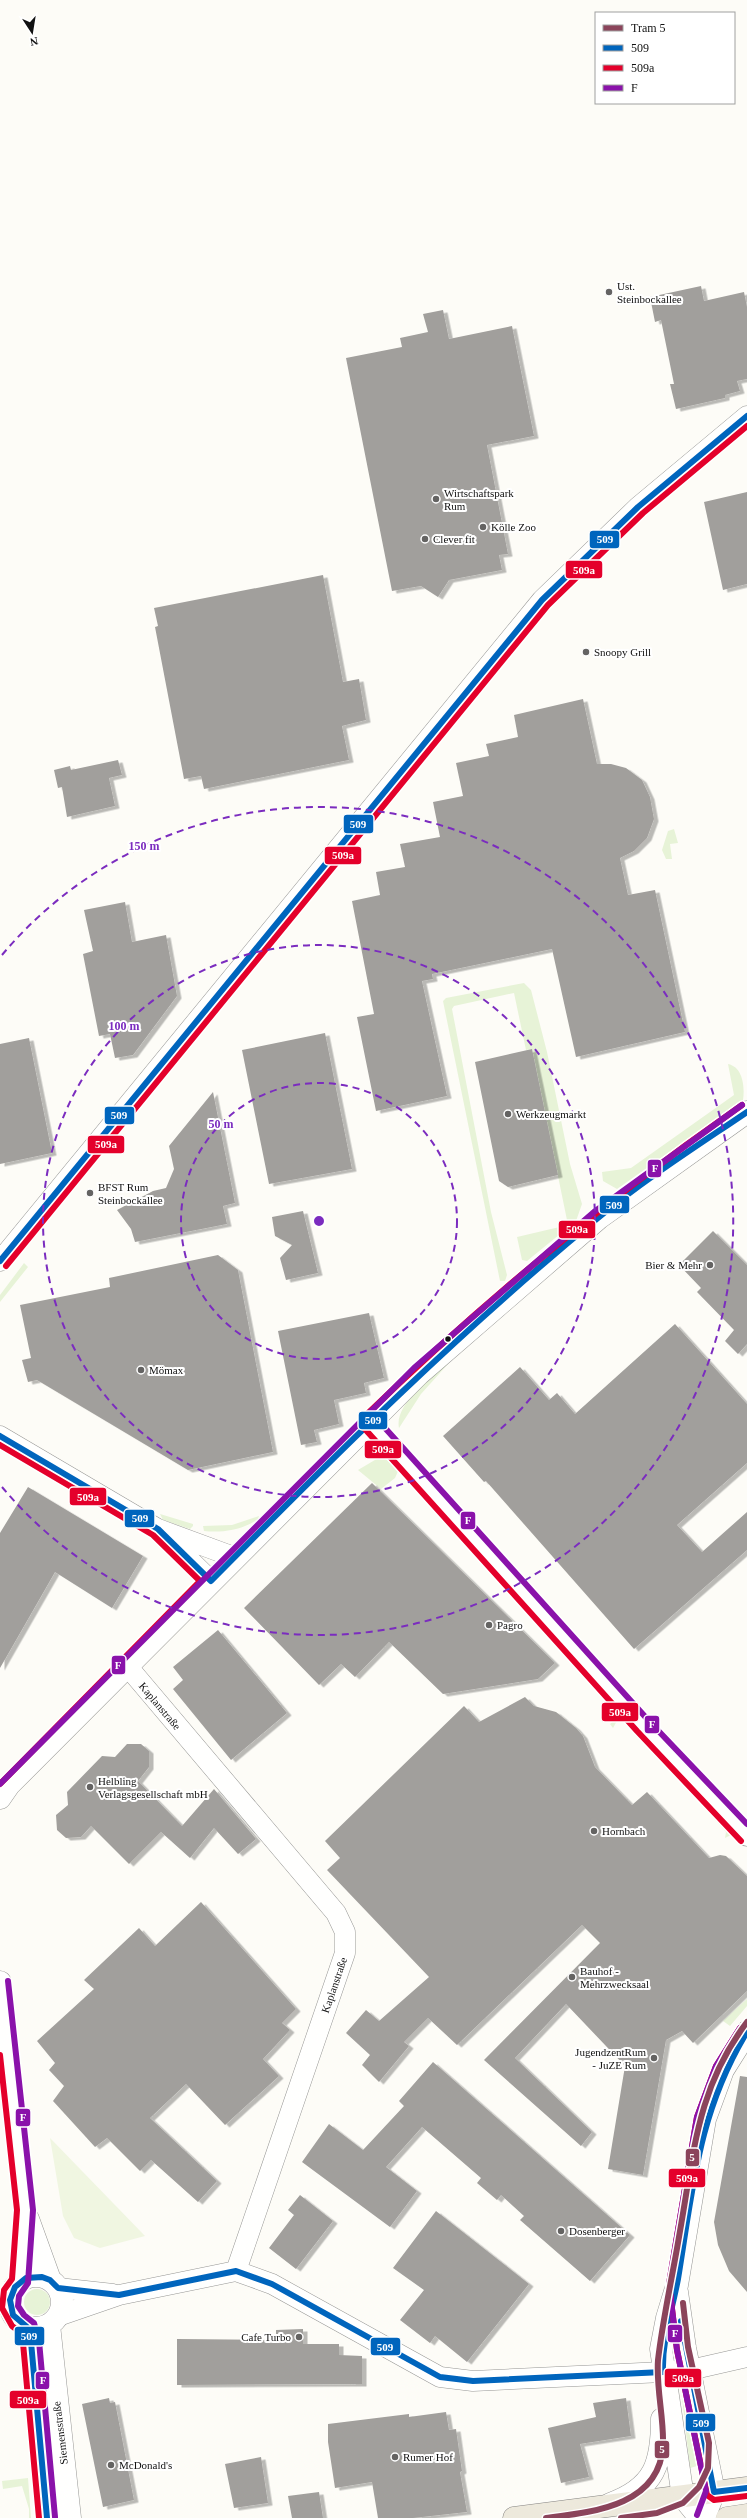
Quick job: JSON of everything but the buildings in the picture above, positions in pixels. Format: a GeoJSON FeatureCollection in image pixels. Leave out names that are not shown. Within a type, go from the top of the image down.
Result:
{"type":"FeatureCollection","features":[{"type":"Feature","properties":{"kind":"main road"},"geometry":{"type":"LineString","coordinates":[[514,2518],[747,2488]]}},
{"type":"Feature","properties":{"kind":"main road"},"geometry":{"type":"LineString","coordinates":[[727,2518],[747,2515]]}},
{"type":"Feature","properties":{"kind":"street"},"geometry":{"type":"LineString","coordinates":[[0,1261],[542,600],[638,507],[747,416]]}},
{"type":"Feature","properties":{"kind":"street"},"geometry":{"type":"LineString","coordinates":[[0,1798],[10,1785],[128,1667],[211,1581],[370,1423],[447,1349],[599,1218],[747,1112]]}},
{"type":"Feature","properties":{"kind":"street"},"geometry":{"type":"LineString","coordinates":[[370,1423],[643,1726],[747,1836]]}},
{"type":"Feature","properties":{"kind":"street"},"geometry":{"type":"LineString","coordinates":[[0,1436],[158,1529],[234,1558]]}},
{"type":"Feature","properties":{"kind":"street"},"geometry":{"type":"LineString","coordinates":[[158,1529],[211,1581]]}},
{"type":"Feature","properties":{"kind":"street","name":"Kaplanstraße"},"geometry":{"type":"LineString","coordinates":[[128,1667],[336,1913],[345,1932],[345,1953],[236,2271]]}},
{"type":"Feature","properties":{"kind":"street"},"geometry":{"type":"LineString","coordinates":[[0,1982],[25,2210],[20,2282]]}},
{"type":"Feature","properties":{"kind":"street"},"geometry":{"type":"LineString","coordinates":[[607,2506],[628,2497],[641,2489],[655,2470],[662,2443],[662,2341],[677,2285],[706,2119],[724,2070],[747,2032]]}},
{"type":"Feature","properties":{"kind":"street"},"geometry":{"type":"LineString","coordinates":[[25,2210],[62,2301],[54,2320]]}},
{"type":"Feature","properties":{"kind":"street"},"geometry":{"type":"LineString","coordinates":[[119,2295],[54,2284],[33,2276],[20,2282],[11,2293],[10,2308],[18,2321],[28,2327],[39,2328],[54,2320],[119,2295],[236,2271],[272,2284],[440,2377],[473,2381],[663,2372],[690,2370],[747,2357]]}},
{"type":"Feature","properties":{"kind":"street"},"geometry":{"type":"LineString","coordinates":[[677,2285],[690,2370],[714,2492],[704,2518]]}},
{"type":"Feature","properties":{"kind":"street","name":"Siemensstraße"},"geometry":{"type":"LineString","coordinates":[[54,2320],[70,2518]]}},
{"type":"Feature","properties":{"kind":"street","name":"Siemensstraße"},"geometry":{"type":"LineString","coordinates":[[28,2327],[31,2342],[47,2518]]}},
{"type":"Feature","properties":{"kind":"street"},"geometry":{"type":"LineString","coordinates":[[663,2372],[683,2497],[700,2518]]}},
{"type":"Feature","properties":{"kind":"green space"},"geometry":{"type":"Polygon","coordinates":[[[674,829],[678,843],[670,844],[672,859],[666,859],[662,850],[668,831],[674,829]]]}},
{"type":"Feature","properties":{"kind":"green space"},"geometry":{"type":"Polygon","coordinates":[[[524,983],[531,990],[547,1052],[570,1164],[582,1204],[576,1221],[527,1261],[522,1260],[517,1237],[568,1225],[532,1049],[526,1050],[514,993],[454,1006],[452,1009],[491,1212],[507,1275],[505,1281],[500,1281],[443,1001],[446,998],[524,983]]]}},
{"type":"Feature","properties":{"kind":"green space"},"geometry":{"type":"Polygon","coordinates":[[[728,1064],[737,1069],[740,1073],[744,1089],[743,1100],[617,1189],[603,1181],[602,1172],[631,1168],[734,1095],[728,1064]]]}},
{"type":"Feature","properties":{"kind":"green space"},"geometry":{"type":"Polygon","coordinates":[[[24,1263],[28,1267],[0,1302],[0,1295],[24,1263]]]}},
{"type":"Feature","properties":{"kind":"green space"},"geometry":{"type":"Polygon","coordinates":[[[446,1362],[448,1364],[421,1394],[399,1428],[399,1419],[402,1410],[408,1401],[423,1383],[446,1362]]]}},
{"type":"Feature","properties":{"kind":"green space"},"geometry":{"type":"Polygon","coordinates":[[[385,1454],[399,1469],[395,1478],[381,1489],[358,1470],[385,1454]]]}},
{"type":"Feature","properties":{"kind":"green space"},"geometry":{"type":"Polygon","coordinates":[[[160,1514],[193,1524],[193,1526],[190,1529],[163,1520],[160,1514]]]}},
{"type":"Feature","properties":{"kind":"green space"},"geometry":{"type":"Polygon","coordinates":[[[259,1516],[258,1519],[252,1523],[232,1530],[218,1532],[204,1531],[203,1526],[232,1525],[259,1516]]]}},
{"type":"Feature","properties":{"kind":"green space"},"geometry":{"type":"Polygon","coordinates":[[[621,1714],[731,1835],[725,1838],[726,1832],[624,1719],[618,1719],[613,1728],[610,1724],[621,1714]]]}},
{"type":"Feature","properties":{"kind":"green space"},"geometry":{"type":"Polygon","coordinates":[[[747,1999],[747,2006],[730,2026],[723,2021],[747,1999]]]}},
{"type":"Feature","properties":{"kind":"green space"},"geometry":{"type":"Polygon","coordinates":[[[50,2138],[145,2236],[100,2248],[74,2238],[63,2216],[50,2138]]]}},
{"type":"Feature","properties":{"kind":"green space"},"geometry":{"type":"Polygon","coordinates":[[[37,2289],[46,2293],[50,2302],[46,2311],[37,2315],[28,2311],[24,2302],[28,2293],[37,2289]]]}},
{"type":"Feature","properties":{"kind":"green space"},"geometry":{"type":"Polygon","coordinates":[[[681,2389],[684,2389],[697,2466],[690,2468],[681,2389]]]}},
{"type":"Feature","properties":{"kind":"green space"},"geometry":{"type":"Polygon","coordinates":[[[28,2478],[31,2518],[29,2518],[29,2509],[22,2486],[3,2489],[2,2481],[28,2478]]]}},
{"type":"Feature","properties":{"kind":"tram line","name":"5"},"geometry":{"type":"LineString","coordinates":[[546,2518],[584,2513],[621,2502],[637,2493],[650,2481],[659,2465],[663,2445],[663,2434],[658,2382],[658,2360],[694,2148],[700,2122],[717,2071],[730,2047],[747,2022]]}},
{"type":"Feature","properties":{"kind":"tram line","name":"5"},"geometry":{"type":"LineString","coordinates":[[621,2518],[657,2513],[683,2503],[699,2487],[708,2468],[709,2443],[688,2347],[683,2303]]}},
{"type":"Feature","properties":{"kind":"transit line","name":"509"},"geometry":{"type":"LineString","coordinates":[[0,1261],[542,600],[638,507],[747,416]]}},
{"type":"Feature","properties":{"kind":"transit line","name":"509a"},"geometry":{"type":"LineString","coordinates":[[6,1266],[548,605],[643,513],[747,426]]}},
{"type":"Feature","properties":{"kind":"transit line","name":"509a"},"geometry":{"type":"LineString","coordinates":[[741,1841],[637,1731],[364,1428],[362,1423],[364,1417],[454,1333],[500,1293],[594,1215],[643,1177],[742,1105]]}},
{"type":"Feature","properties":{"kind":"transit line","name":"F"},"geometry":{"type":"LineString","coordinates":[[0,1784],[414,1368],[594,1212],[742,1105]]}},
{"type":"Feature","properties":{"kind":"transit line","name":"509"},"geometry":{"type":"LineString","coordinates":[[0,1436],[158,1529],[211,1581],[352,1440],[497,1304],[598,1218],[634,1190],[671,1163],[747,1112]]}},
{"type":"Feature","properties":{"kind":"transit line","name":"F"},"geometry":{"type":"LineString","coordinates":[[376,1418],[649,1721],[747,1824]]}},
{"type":"Feature","properties":{"kind":"transit line","name":"509a"},"geometry":{"type":"LineString","coordinates":[[0,1445],[153,1535],[200,1581],[0,1784]]}},
{"type":"Feature","properties":{"kind":"transit line","name":"F"},"geometry":{"type":"LineString","coordinates":[[8,1981],[33,2210],[28,2283],[19,2296],[18,2306],[24,2315],[34,2323],[39,2341],[55,2517]]}},
{"type":"Feature","properties":{"kind":"transit line","name":"509a"},"geometry":{"type":"LineString","coordinates":[[740,2028],[716,2066],[697,2117],[669,2284],[677,2350],[707,2495],[714,2500],[747,2496]]}},
{"type":"Feature","properties":{"kind":"transit line","name":"F"},"geometry":{"type":"LineString","coordinates":[[697,2515],[706,2491],[677,2350],[669,2284],[697,2117],[716,2066],[740,2028]]}},
{"type":"Feature","properties":{"kind":"transit line","name":"509"},"geometry":{"type":"LineString","coordinates":[[47,2518],[31,2342],[27,2327],[13,2315],[10,2300],[15,2287],[26,2278],[42,2277],[50,2280],[58,2288],[119,2295],[236,2271],[272,2284],[440,2377],[473,2381],[663,2372],[664,2348],[678,2279],[700,2152],[718,2092],[731,2062],[747,2032]]}},
{"type":"Feature","properties":{"kind":"transit line","name":"509a"},"geometry":{"type":"LineString","coordinates":[[0,2055],[17,2210],[12,2279],[4,2290],[2,2308],[12,2326],[20,2332],[23,2343],[39,2518]]}},
{"type":"Feature","properties":{"kind":"transit line","name":"509"},"geometry":{"type":"LineString","coordinates":[[681,2321],[714,2492],[747,2488]]}},
{"type":"Feature","properties":{"kind":"place","name":"Ust. Steinbockallee"},"geometry":{"type":"Point","coordinates":[609,292]}},
{"type":"Feature","properties":{"kind":"place","name":"Wirtschaftspark Rum"},"geometry":{"type":"Point","coordinates":[436,499]}},
{"type":"Feature","properties":{"kind":"place","name":"Kölle Zoo"},"geometry":{"type":"Point","coordinates":[483,527]}},
{"type":"Feature","properties":{"kind":"place","name":"Clever fit"},"geometry":{"type":"Point","coordinates":[425,539]}},
{"type":"Feature","properties":{"kind":"place","name":"Snoopy Grill"},"geometry":{"type":"Point","coordinates":[586,652]}},
{"type":"Feature","properties":{"kind":"place","name":"Werkzeugmarkt"},"geometry":{"type":"Point","coordinates":[508,1114]}},
{"type":"Feature","properties":{"kind":"place","name":"BFST Rum Steinbockallee"},"geometry":{"type":"Point","coordinates":[90,1193]}},
{"type":"Feature","properties":{"kind":"place","name":"Bier & Mehr"},"geometry":{"type":"Point","coordinates":[710,1265]}},
{"type":"Feature","properties":{"kind":"place","name":"Mömax"},"geometry":{"type":"Point","coordinates":[141,1370]}},
{"type":"Feature","properties":{"kind":"place","name":"Pagro"},"geometry":{"type":"Point","coordinates":[489,1625]}},
{"type":"Feature","properties":{"kind":"place","name":"Helbling Verlagsgesellschaft mbH"},"geometry":{"type":"Point","coordinates":[90,1787]}},
{"type":"Feature","properties":{"kind":"place","name":"Hornbach"},"geometry":{"type":"Point","coordinates":[594,1831]}},
{"type":"Feature","properties":{"kind":"place","name":"Bauhof - Mehrzwecksaal"},"geometry":{"type":"Point","coordinates":[572,1977]}},
{"type":"Feature","properties":{"kind":"place","name":"JugendzentRum - JuZE Rum"},"geometry":{"type":"Point","coordinates":[654,2058]}},
{"type":"Feature","properties":{"kind":"place","name":"Dosenberger"},"geometry":{"type":"Point","coordinates":[561,2231]}},
{"type":"Feature","properties":{"kind":"place","name":"Cafe Turbo"},"geometry":{"type":"Point","coordinates":[299,2337]}},
{"type":"Feature","properties":{"kind":"place","name":"Rumer Hof"},"geometry":{"type":"Point","coordinates":[395,2457]}},
{"type":"Feature","properties":{"kind":"place","name":"McDonald's"},"geometry":{"type":"Point","coordinates":[111,2465]}}]}
